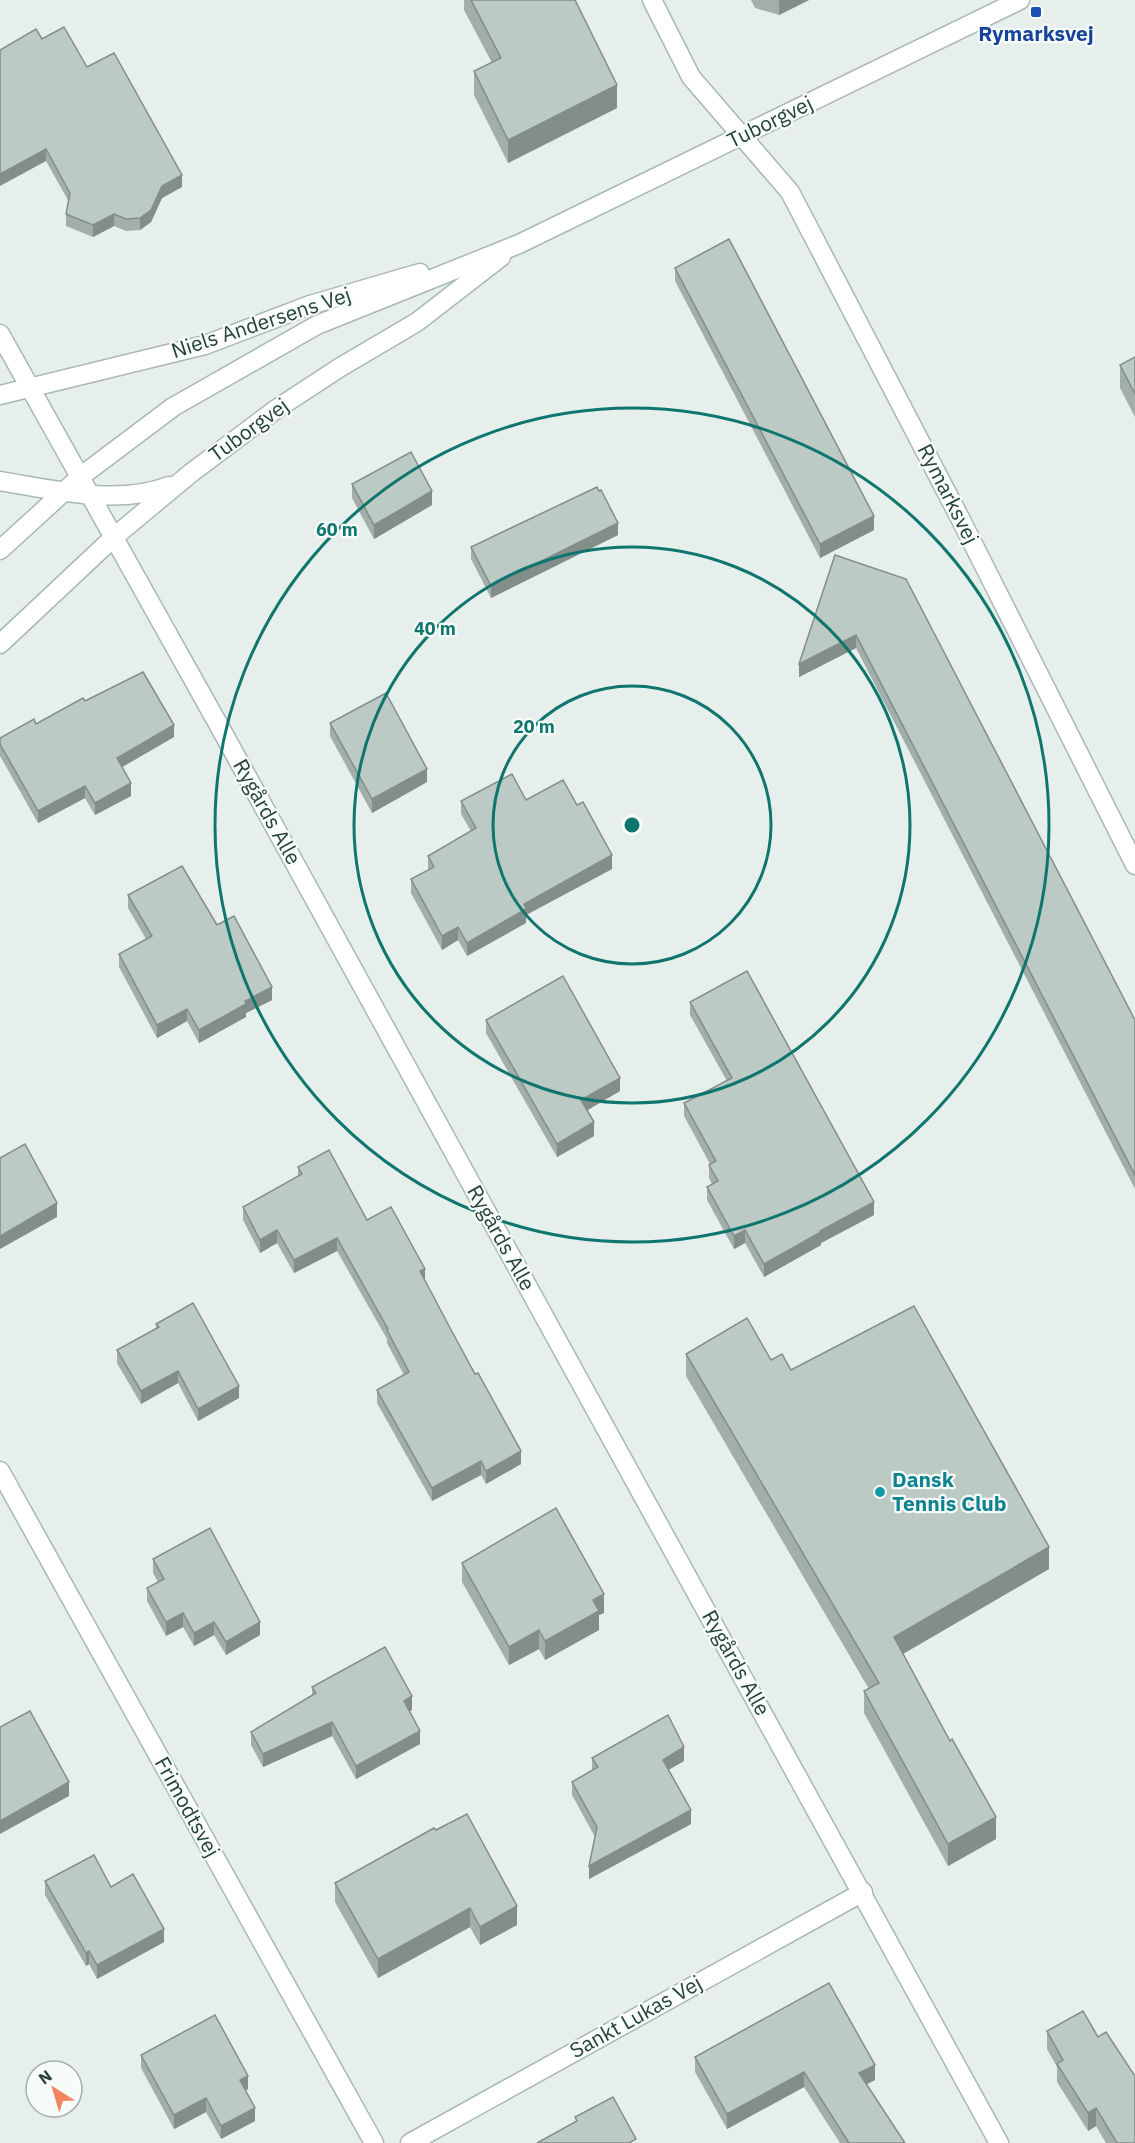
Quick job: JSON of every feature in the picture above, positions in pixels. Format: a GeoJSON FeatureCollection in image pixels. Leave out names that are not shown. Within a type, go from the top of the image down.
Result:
{"type":"FeatureCollection","features":[{"type":"Feature","properties":{"kind":"street","name":"Rymarksvej"},"geometry":{"type":"LineString","coordinates":[[652,0],[691,77],[790,192],[967,531],[1135,865]]}},
{"type":"Feature","properties":{"kind":"street","name":"Tuborgvej"},"geometry":{"type":"LineString","coordinates":[[0,550],[80,477],[173,407],[317,325],[519,244],[1020,0]]}},
{"type":"Feature","properties":{"kind":"street","name":"Tuborgvej"},"geometry":{"type":"LineString","coordinates":[[0,644],[114,537],[181,481],[275,411],[339,368],[417,322],[519,244]]}},
{"type":"Feature","properties":{"kind":"street","name":"Niels Andersens Vej"},"geometry":{"type":"LineString","coordinates":[[0,395],[205,345],[310,305],[519,244]]}},
{"type":"Feature","properties":{"kind":"street","name":"Rygårds Alle"},"geometry":{"type":"LineString","coordinates":[[0,334],[999,2143]]}},
{"type":"Feature","properties":{"kind":"street"},"geometry":{"type":"LineString","coordinates":[[0,481],[90,495],[123,497],[154,492],[181,481]]}},
{"type":"Feature","properties":{"kind":"street","name":"Frimodtsvej"},"geometry":{"type":"LineString","coordinates":[[0,1471],[374,2143]]}},
{"type":"Feature","properties":{"kind":"street","name":"Sankt Lukas Vej"},"geometry":{"type":"LineString","coordinates":[[410,2143],[862,1892]]}},
{"type":"Feature","properties":{"kind":"building"},"geometry":{"type":"Polygon","coordinates":[[[471,0],[575,0],[617,85],[508,140],[474,71],[501,58],[471,0]]]}},
{"type":"Feature","properties":{"kind":"building"},"geometry":{"type":"Polygon","coordinates":[[[64,27],[87,67],[114,53],[182,175],[162,186],[151,210],[140,218],[126,219],[114,214],[93,225],[66,214],[70,193],[46,149],[0,174],[0,50],[36,29],[42,39],[64,27]]]}},
{"type":"Feature","properties":{"kind":"building"},"geometry":{"type":"Polygon","coordinates":[[[729,239],[874,516],[820,544],[675,268],[729,239]]]}},
{"type":"Feature","properties":{"kind":"building"},"geometry":{"type":"Polygon","coordinates":[[[1135,357],[1135,394],[1120,365],[1135,357]]]}},
{"type":"Feature","properties":{"kind":"building"},"geometry":{"type":"Polygon","coordinates":[[[411,452],[432,491],[374,525],[352,484],[411,452]]]}},
{"type":"Feature","properties":{"kind":"building"},"geometry":{"type":"Polygon","coordinates":[[[597,487],[599,491],[601,490],[618,523],[491,586],[471,547],[597,487]]]}},
{"type":"Feature","properties":{"kind":"building"},"geometry":{"type":"Polygon","coordinates":[[[835,555],[906,579],[1135,1020],[1135,1175],[856,635],[799,664],[835,555]]]}},
{"type":"Feature","properties":{"kind":"building"},"geometry":{"type":"Polygon","coordinates":[[[143,672],[174,725],[117,758],[131,783],[95,803],[85,786],[38,811],[0,744],[0,738],[34,719],[36,724],[83,698],[85,701],[143,672]]]}},
{"type":"Feature","properties":{"kind":"building"},"geometry":{"type":"Polygon","coordinates":[[[386,693],[427,769],[372,799],[330,723],[386,693]]]}},
{"type":"Feature","properties":{"kind":"building"},"geometry":{"type":"Polygon","coordinates":[[[512,774],[526,800],[563,780],[577,805],[583,802],[612,855],[524,904],[526,909],[467,943],[458,927],[442,936],[411,879],[434,867],[428,856],[476,828],[461,801],[512,774]]]}},
{"type":"Feature","properties":{"kind":"building"},"geometry":{"type":"Polygon","coordinates":[[[182,866],[217,925],[234,916],[272,987],[199,1030],[187,1009],[157,1025],[119,954],[152,936],[128,895],[182,866]]]}},
{"type":"Feature","properties":{"kind":"building"},"geometry":{"type":"Polygon","coordinates":[[[747,971],[874,1202],[764,1264],[745,1230],[734,1236],[707,1187],[718,1181],[709,1165],[716,1161],[684,1103],[732,1078],[690,1002],[747,971]]]}},
{"type":"Feature","properties":{"kind":"building"},"geometry":{"type":"Polygon","coordinates":[[[563,976],[620,1078],[581,1100],[594,1122],[557,1144],[486,1020],[563,976]]]}},
{"type":"Feature","properties":{"kind":"building"},"geometry":{"type":"Polygon","coordinates":[[[25,1144],[57,1203],[0,1236],[0,1158],[25,1144]]]}},
{"type":"Feature","properties":{"kind":"building"},"geometry":{"type":"Polygon","coordinates":[[[329,1150],[367,1220],[391,1207],[425,1269],[420,1271],[449,1326],[521,1451],[486,1471],[481,1461],[432,1488],[377,1390],[409,1372],[388,1329],[337,1238],[294,1260],[277,1230],[260,1240],[243,1207],[302,1174],[298,1167],[329,1150]]]}},
{"type":"Feature","properties":{"kind":"building"},"geometry":{"type":"Polygon","coordinates":[[[193,1303],[239,1386],[198,1409],[178,1371],[141,1391],[117,1350],[159,1327],[156,1324],[193,1303]]]}},
{"type":"Feature","properties":{"kind":"building","name":"Dansk Tennis Club"},"geometry":{"type":"Polygon","coordinates":[[[914,1306],[1049,1547],[894,1637],[950,1741],[952,1739],[996,1817],[948,1844],[864,1691],[879,1683],[686,1354],[747,1318],[771,1360],[782,1354],[791,1370],[914,1306]]]}},
{"type":"Feature","properties":{"kind":"building"},"geometry":{"type":"Polygon","coordinates":[[[556,1508],[604,1594],[593,1600],[599,1611],[545,1641],[539,1630],[509,1647],[462,1563],[556,1508]]]}},
{"type":"Feature","properties":{"kind":"building"},"geometry":{"type":"Polygon","coordinates":[[[210,1528],[260,1622],[226,1642],[214,1622],[194,1633],[183,1613],[166,1622],[147,1588],[164,1579],[153,1559],[210,1528]]]}},
{"type":"Feature","properties":{"kind":"building"},"geometry":{"type":"Polygon","coordinates":[[[385,1647],[412,1696],[404,1701],[420,1731],[356,1766],[332,1722],[263,1754],[251,1732],[316,1693],[312,1687],[385,1647]]]}},
{"type":"Feature","properties":{"kind":"building"},"geometry":{"type":"Polygon","coordinates":[[[30,1711],[69,1782],[0,1821],[0,1727],[30,1711]]]}},
{"type":"Feature","properties":{"kind":"building"},"geometry":{"type":"Polygon","coordinates":[[[668,1715],[684,1747],[663,1760],[691,1810],[589,1866],[597,1827],[572,1782],[598,1767],[592,1758],[668,1715]]]}},
{"type":"Feature","properties":{"kind":"building"},"geometry":{"type":"Polygon","coordinates":[[[467,1814],[517,1906],[480,1927],[470,1908],[378,1959],[335,1883],[434,1828],[436,1830],[467,1814]]]}},
{"type":"Feature","properties":{"kind":"building"},"geometry":{"type":"Polygon","coordinates":[[[94,1855],[111,1887],[133,1874],[164,1929],[97,1965],[89,1951],[86,1953],[45,1881],[94,1855]]]}},
{"type":"Feature","properties":{"kind":"building"},"geometry":{"type":"Polygon","coordinates":[[[829,1983],[875,2065],[859,2073],[905,2143],[849,2143],[804,2072],[727,2114],[695,2057],[829,1983]]]}},
{"type":"Feature","properties":{"kind":"building"},"geometry":{"type":"Polygon","coordinates":[[[1083,2011],[1098,2037],[1106,2032],[1135,2076],[1135,2143],[1117,2143],[1096,2108],[1088,2113],[1057,2064],[1063,2060],[1047,2031],[1083,2011]]]}},
{"type":"Feature","properties":{"kind":"building"},"geometry":{"type":"Polygon","coordinates":[[[215,2015],[248,2076],[240,2080],[255,2108],[221,2126],[206,2098],[174,2115],[141,2055],[215,2015]]]}},
{"type":"Feature","properties":{"kind":"building"},"geometry":{"type":"Polygon","coordinates":[[[613,2097],[636,2139],[629,2143],[537,2143],[577,2121],[575,2117],[613,2097]]]}},
{"type":"Feature","properties":{"kind":"place","name":"Rymarksvej"},"geometry":{"type":"Point","coordinates":[1036,12]}},
{"type":"Feature","properties":{"kind":"place","name":"Dansk Tennis Club"},"geometry":{"type":"Point","coordinates":[880,1492]}}]}
